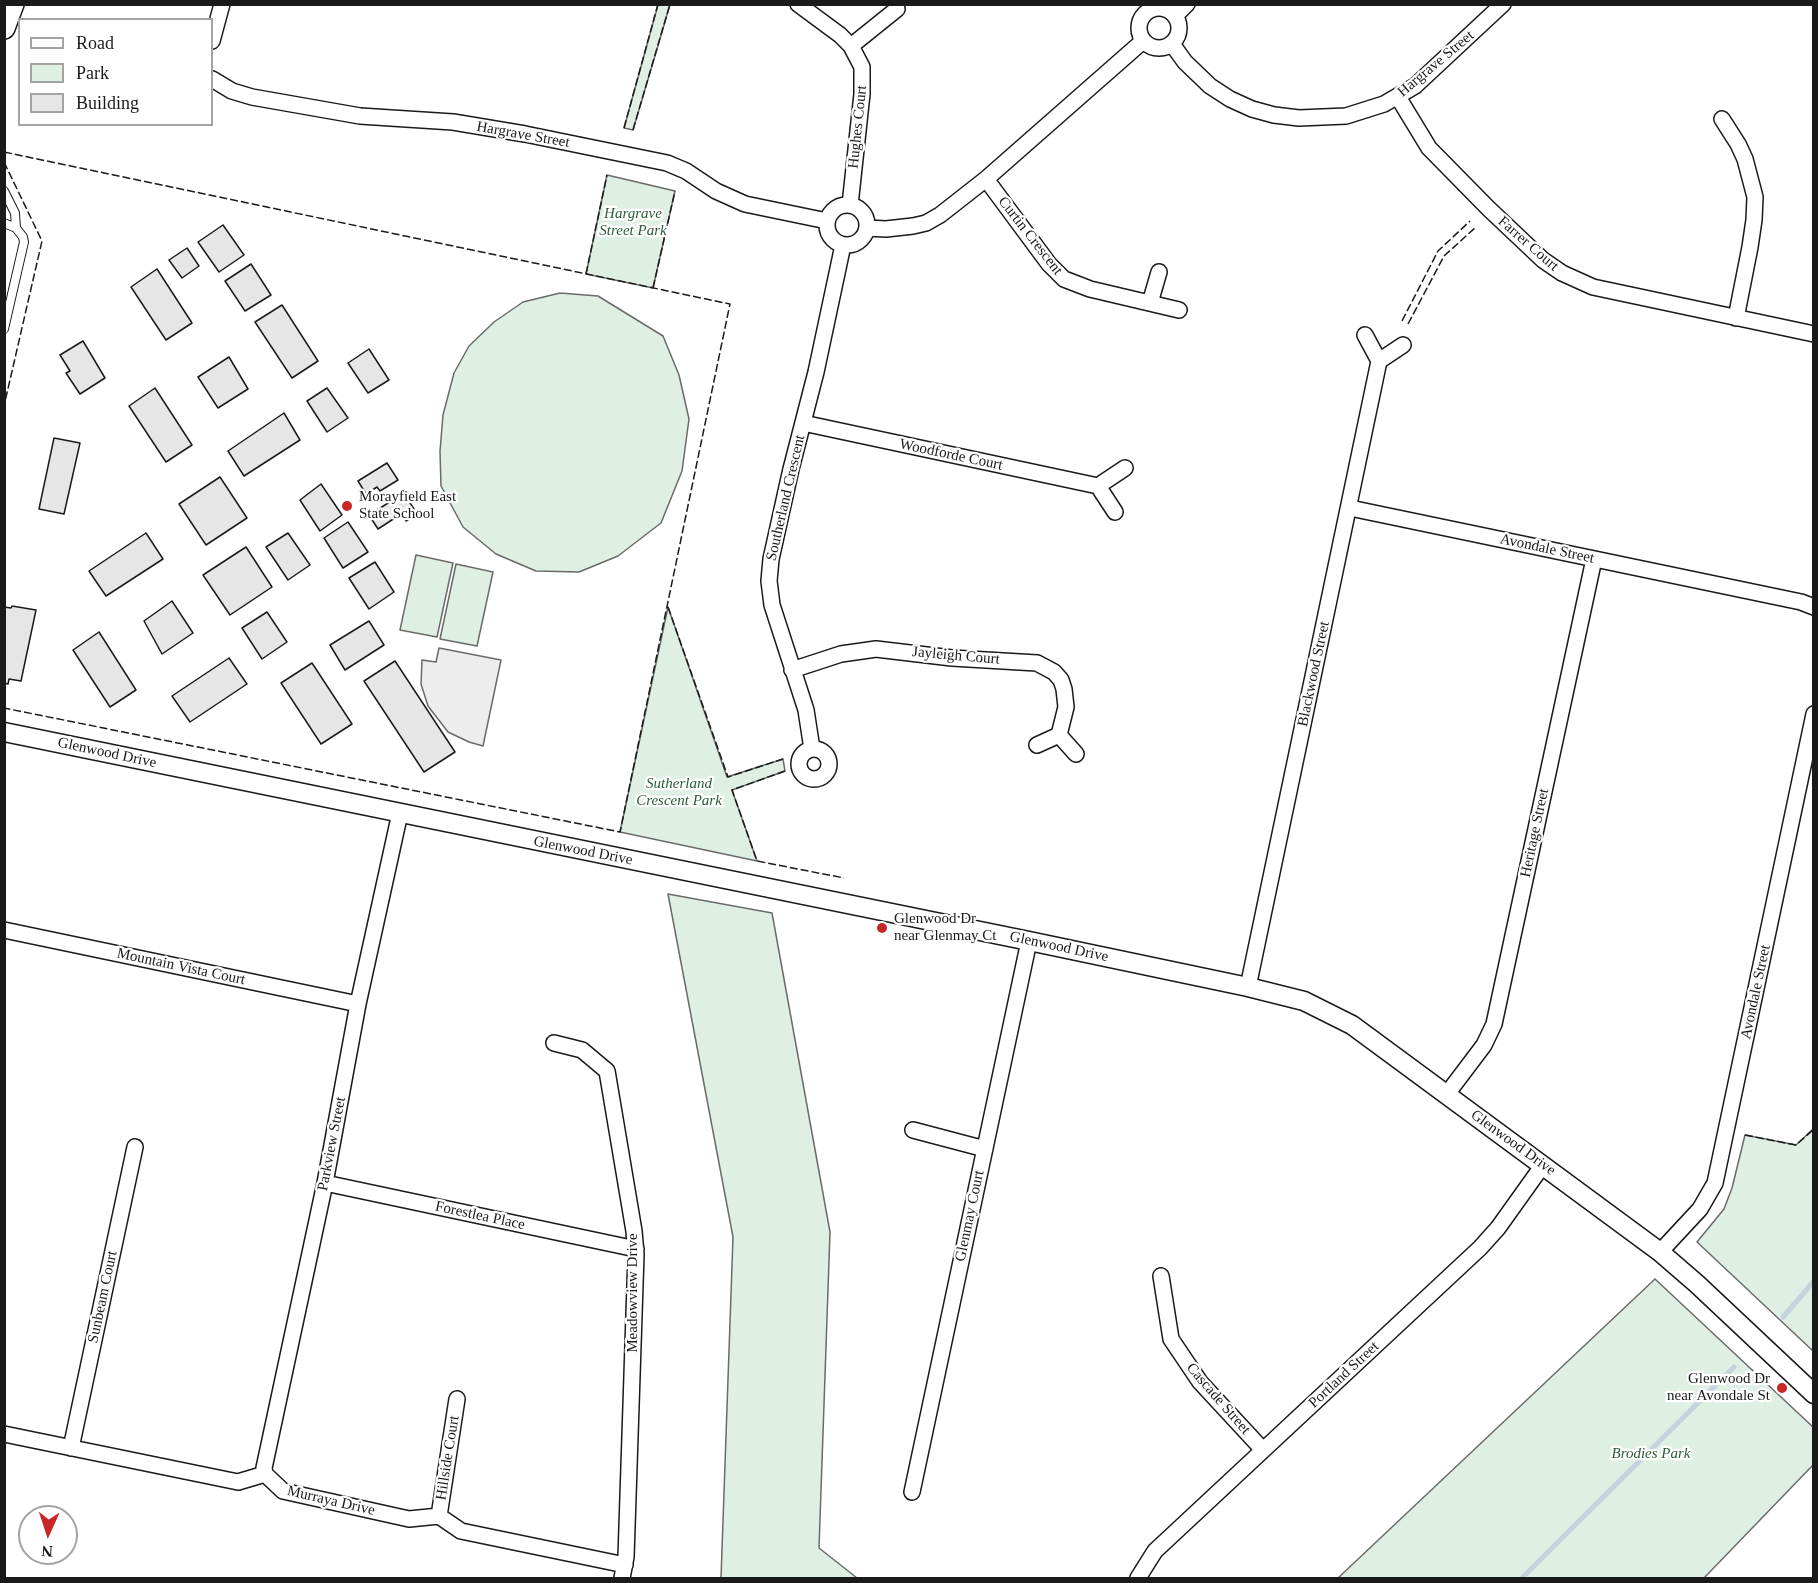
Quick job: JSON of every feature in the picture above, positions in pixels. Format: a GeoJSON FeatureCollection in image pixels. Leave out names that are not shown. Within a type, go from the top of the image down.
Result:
{"type":"FeatureCollection","features":[{"type":"Feature","properties":{"kind":"street"},"geometry":{"type":"LineString","coordinates":[[213,37],[222,4]]}},
{"type":"Feature","properties":{"kind":"street","name":"Hughes Court"},"geometry":{"type":"LineString","coordinates":[[798,4],[840,35],[851,46],[862,67],[863,79],[850,205]]}},
{"type":"Feature","properties":{"kind":"street"},"geometry":{"type":"LineString","coordinates":[[1175,16],[1187,4]]}},
{"type":"Feature","properties":{"kind":"street","name":"Hargrave Street"},"geometry":{"type":"LineString","coordinates":[[1172,44],[1185,62],[1210,86],[1252,109],[1299,118],[1346,116],[1398,97],[1435,69],[1503,4]]}},
{"type":"Feature","properties":{"kind":"street"},"geometry":{"type":"LineString","coordinates":[[851,46],[897,9]]}},
{"type":"Feature","properties":{"kind":"street"},"geometry":{"type":"LineString","coordinates":[[1142,9],[1164,9],[1175,16],[1178,21],[1179,34],[1172,44],[1160,49],[1143,42],[1139,30],[1142,9]]}},
{"type":"Feature","properties":{"kind":"street"},"geometry":{"type":"LineString","coordinates":[[867,228],[899,228],[926,223],[954,206],[1143,42]]}},
{"type":"Feature","properties":{"kind":"street","name":"Hargrave Street"},"geometry":{"type":"LineString","coordinates":[[213,80],[232,91],[252,97],[360,116],[453,122],[525,134],[667,164],[686,171],[716,191],[745,204],[827,221]]}},
{"type":"Feature","properties":{"kind":"street","name":"Farrer Court"},"geometry":{"type":"LineString","coordinates":[[1398,97],[1429,148],[1543,260],[1562,273],[1593,288],[1814,334]]}},
{"type":"Feature","properties":{"kind":"street"},"geometry":{"type":"LineString","coordinates":[[1722,119],[1745,159],[1755,197],[1750,247],[1736,318]]}},
{"type":"Feature","properties":{"kind":"street","name":"Curtin Crescent"},"geometry":{"type":"LineString","coordinates":[[986,179],[1049,264],[1064,279],[1090,289],[1179,310]]}},
{"type":"Feature","properties":{"kind":"street"},"geometry":{"type":"LineString","coordinates":[[850,205],[861,211],[867,222],[867,228],[856,243],[843,245],[832,239],[827,221],[838,207],[850,205]]}},
{"type":"Feature","properties":{"kind":"street","name":"Southerland Crescent"},"geometry":{"type":"LineString","coordinates":[[812,749],[806,710],[772,605],[769,581],[771,559],[843,245]]}},
{"type":"Feature","properties":{"kind":"street"},"geometry":{"type":"LineString","coordinates":[[1150,303],[1159,272]]}},
{"type":"Feature","properties":{"kind":"street"},"geometry":{"type":"LineString","coordinates":[[1365,335],[1379,361],[1403,345]]}},
{"type":"Feature","properties":{"kind":"street","name":"Blackwood Street"},"geometry":{"type":"LineString","coordinates":[[1248,987],[1379,361]]}},
{"type":"Feature","properties":{"kind":"street","name":"Woodforde Court"},"geometry":{"type":"LineString","coordinates":[[803,423],[1098,486]]}},
{"type":"Feature","properties":{"kind":"street"},"geometry":{"type":"LineString","coordinates":[[1115,512],[1098,486],[1125,468]]}},
{"type":"Feature","properties":{"kind":"street","name":"Avondale Street"},"geometry":{"type":"LineString","coordinates":[[1350,508],[1801,602],[1814,607]]}},
{"type":"Feature","properties":{"kind":"street","name":"Heritage Street"},"geometry":{"type":"LineString","coordinates":[[1447,1094],[1484,1045],[1494,1024],[1594,559]]}},
{"type":"Feature","properties":{"kind":"street","name":"Jayleigh Court"},"geometry":{"type":"LineString","coordinates":[[792,670],[841,654],[876,649],[952,658],[1037,663],[1054,672],[1064,689],[1066,707],[1059,735]]}},
{"type":"Feature","properties":{"kind":"street","name":"Avondale Street"},"geometry":{"type":"LineString","coordinates":[[1660,1252],[1700,1209],[1715,1183],[1814,714]]}},
{"type":"Feature","properties":{"kind":"street","name":"Glenwood Drive"},"geometry":{"type":"LineString","coordinates":[[4,732],[1029,941],[1296,998],[1337,1016],[1359,1029],[1660,1252],[1814,1394]]}},
{"type":"Feature","properties":{"kind":"street"},"geometry":{"type":"LineString","coordinates":[[1037,745],[1059,735],[1076,754]]}},
{"type":"Feature","properties":{"kind":"street","name":"Parkview Street"},"geometry":{"type":"LineString","coordinates":[[265,1474],[264,1468],[325,1183],[358,1004],[400,813]]}},
{"type":"Feature","properties":{"kind":"street","name":"Mountain Vista Court"},"geometry":{"type":"LineString","coordinates":[[4,930],[358,1004]]}},
{"type":"Feature","properties":{"kind":"street","name":"Glenmay Court"},"geometry":{"type":"LineString","coordinates":[[912,1492],[1029,941]]}},
{"type":"Feature","properties":{"kind":"street","name":"Meadowview Drive"},"geometry":{"type":"LineString","coordinates":[[554,1043],[582,1050],[607,1071],[636,1249],[624,1572]]}},
{"type":"Feature","properties":{"kind":"street"},"geometry":{"type":"LineString","coordinates":[[913,1130],[985,1149]]}},
{"type":"Feature","properties":{"kind":"street","name":"Sunbeam Court"},"geometry":{"type":"LineString","coordinates":[[71,1448],[135,1147]]}},
{"type":"Feature","properties":{"kind":"street","name":"Portland Street"},"geometry":{"type":"LineString","coordinates":[[1138,1578],[1155,1551],[1480,1248],[1503,1221],[1543,1165]]}},
{"type":"Feature","properties":{"kind":"street","name":"Forestlea Place"},"geometry":{"type":"LineString","coordinates":[[325,1183],[636,1249]]}},
{"type":"Feature","properties":{"kind":"street","name":"Cascade Street"},"geometry":{"type":"LineString","coordinates":[[1161,1276],[1171,1339],[1200,1382],[1263,1450]]}},
{"type":"Feature","properties":{"kind":"street","name":"Hillside Court"},"geometry":{"type":"LineString","coordinates":[[439,1516],[457,1399]]}},
{"type":"Feature","properties":{"kind":"street"},"geometry":{"type":"LineString","coordinates":[[4,1434],[238,1482],[265,1474]]}},
{"type":"Feature","properties":{"kind":"street","name":"Murraya Drive"},"geometry":{"type":"LineString","coordinates":[[265,1474],[282,1491],[409,1519],[439,1516]]}},
{"type":"Feature","properties":{"kind":"street"},"geometry":{"type":"LineString","coordinates":[[439,1516],[461,1531],[624,1572]]}},
{"type":"Feature","properties":{"kind":"lane"},"geometry":{"type":"LineString","coordinates":[[4,191],[15,213],[16,228]]}},
{"type":"Feature","properties":{"kind":"lane"},"geometry":{"type":"LineString","coordinates":[[4,223],[16,228],[23,237],[24,247],[4,329]]}},
{"type":"Feature","properties":{"kind":"green space"},"geometry":{"type":"Polygon","coordinates":[[[658,5],[670,5],[633,130],[624,128],[658,5]]]}},
{"type":"Feature","properties":{"kind":"green space","name":"Hargrave Street Park"},"geometry":{"type":"Polygon","coordinates":[[[607,175],[675,191],[653,288],[586,274],[607,175]]]}},
{"type":"Feature","properties":{"kind":"green space"},"geometry":{"type":"Polygon","coordinates":[[[560,293],[598,296],[663,336],[679,375],[689,419],[682,471],[661,523],[618,556],[579,572],[536,571],[496,554],[463,527],[441,486],[440,451],[443,415],[454,373],[469,346],[494,322],[523,302],[560,293]]]}},
{"type":"Feature","properties":{"kind":"green space"},"geometry":{"type":"Polygon","coordinates":[[[416,555],[453,563],[437,637],[400,630],[416,555]]]}},
{"type":"Feature","properties":{"kind":"green space"},"geometry":{"type":"Polygon","coordinates":[[[456,564],[493,572],[477,646],[440,639],[456,564]]]}},
{"type":"Feature","properties":{"kind":"green space","name":"Sutherland Crescent Park"},"geometry":{"type":"Polygon","coordinates":[[[668,607],[727,777],[783,759],[785,771],[732,790],[757,861],[620,832],[668,607]]]}},
{"type":"Feature","properties":{"kind":"green space"},"geometry":{"type":"Polygon","coordinates":[[[668,894],[772,913],[830,1232],[819,1548],[857,1578],[721,1578],[733,1237],[668,894]]]}},
{"type":"Feature","properties":{"kind":"green space"},"geometry":{"type":"Polygon","coordinates":[[[1813,1129],[1813,1351],[1697,1242],[1724,1209],[1732,1188],[1745,1135],[1796,1145],[1813,1129]]]}},
{"type":"Feature","properties":{"kind":"green space","name":"Brodies Park"},"geometry":{"type":"Polygon","coordinates":[[[1655,1279],[1813,1427],[1813,1465],[1704,1578],[1338,1578],[1655,1279]]]}},
{"type":"Feature","properties":{"kind":"shaded area"},"geometry":{"type":"Polygon","coordinates":[[[439,648],[501,660],[483,746],[448,732],[428,706],[421,684],[422,660],[436,662],[439,648]]]}},
{"type":"Feature","properties":{"kind":"building"},"geometry":{"type":"Polygon","coordinates":[[[223,225],[244,255],[219,272],[198,242],[223,225]]]}},
{"type":"Feature","properties":{"kind":"building"},"geometry":{"type":"Polygon","coordinates":[[[187,248],[199,266],[182,278],[169,260],[187,248]]]}},
{"type":"Feature","properties":{"kind":"building"},"geometry":{"type":"Polygon","coordinates":[[[251,264],[271,295],[245,311],[225,281],[251,264]]]}},
{"type":"Feature","properties":{"kind":"building"},"geometry":{"type":"Polygon","coordinates":[[[157,269],[192,323],[166,340],[131,287],[157,269]]]}},
{"type":"Feature","properties":{"kind":"building"},"geometry":{"type":"Polygon","coordinates":[[[282,305],[318,361],[292,378],[255,322],[282,305]]]}},
{"type":"Feature","properties":{"kind":"building"},"geometry":{"type":"Polygon","coordinates":[[[83,341],[105,378],[80,394],[66,373],[70,371],[60,355],[83,341]]]}},
{"type":"Feature","properties":{"kind":"building"},"geometry":{"type":"Polygon","coordinates":[[[369,349],[389,380],[368,393],[348,363],[369,349]]]}},
{"type":"Feature","properties":{"kind":"building"},"geometry":{"type":"Polygon","coordinates":[[[229,357],[248,389],[218,408],[198,377],[229,357]]]}},
{"type":"Feature","properties":{"kind":"building"},"geometry":{"type":"Polygon","coordinates":[[[155,388],[192,445],[166,462],[129,406],[155,388]]]}},
{"type":"Feature","properties":{"kind":"building"},"geometry":{"type":"Polygon","coordinates":[[[327,388],[348,418],[327,432],[307,401],[327,388]]]}},
{"type":"Feature","properties":{"kind":"building"},"geometry":{"type":"Polygon","coordinates":[[[284,413],[300,440],[244,476],[228,451],[284,413]]]}},
{"type":"Feature","properties":{"kind":"building"},"geometry":{"type":"Polygon","coordinates":[[[54,438],[80,443],[64,514],[39,509],[54,438]]]}},
{"type":"Feature","properties":{"kind":"building"},"geometry":{"type":"Polygon","coordinates":[[[387,463],[398,480],[380,491],[377,487],[366,494],[358,481],[387,463]]]}},
{"type":"Feature","properties":{"kind":"building"},"geometry":{"type":"Polygon","coordinates":[[[220,477],[247,518],[206,545],[179,504],[220,477]]]}},
{"type":"Feature","properties":{"kind":"building"},"geometry":{"type":"Polygon","coordinates":[[[321,484],[342,515],[320,531],[300,500],[321,484]]]}},
{"type":"Feature","properties":{"kind":"building"},"geometry":{"type":"Polygon","coordinates":[[[404,493],[417,514],[406,521],[401,514],[378,529],[369,515],[404,493]]]}},
{"type":"Feature","properties":{"kind":"building"},"geometry":{"type":"Polygon","coordinates":[[[348,522],[368,552],[343,568],[324,538],[348,522]]]}},
{"type":"Feature","properties":{"kind":"building"},"geometry":{"type":"Polygon","coordinates":[[[146,533],[163,559],[106,596],[89,571],[146,533]]]}},
{"type":"Feature","properties":{"kind":"building"},"geometry":{"type":"Polygon","coordinates":[[[288,533],[310,565],[288,580],[266,547],[288,533]]]}},
{"type":"Feature","properties":{"kind":"building"},"geometry":{"type":"Polygon","coordinates":[[[246,547],[272,587],[230,615],[203,575],[246,547]]]}},
{"type":"Feature","properties":{"kind":"building"},"geometry":{"type":"Polygon","coordinates":[[[375,562],[394,592],[369,609],[349,578],[375,562]]]}},
{"type":"Feature","properties":{"kind":"building"},"geometry":{"type":"Polygon","coordinates":[[[172,601],[193,633],[162,654],[144,621],[172,601]]]}},
{"type":"Feature","properties":{"kind":"building"},"geometry":{"type":"Polygon","coordinates":[[[12,606],[36,610],[21,681],[9,679],[8,684],[4,683],[4,607],[11,608],[12,606]]]}},
{"type":"Feature","properties":{"kind":"building"},"geometry":{"type":"Polygon","coordinates":[[[267,612],[287,642],[262,659],[242,628],[267,612]]]}},
{"type":"Feature","properties":{"kind":"building"},"geometry":{"type":"Polygon","coordinates":[[[369,621],[384,645],[345,670],[330,645],[369,621]]]}},
{"type":"Feature","properties":{"kind":"building"},"geometry":{"type":"Polygon","coordinates":[[[99,632],[136,690],[110,707],[73,650],[99,632]]]}},
{"type":"Feature","properties":{"kind":"building"},"geometry":{"type":"Polygon","coordinates":[[[229,658],[247,684],[190,722],[172,696],[229,658]]]}},
{"type":"Feature","properties":{"kind":"building"},"geometry":{"type":"Polygon","coordinates":[[[395,661],[455,752],[424,772],[364,681],[395,661]]]}},
{"type":"Feature","properties":{"kind":"building"},"geometry":{"type":"Polygon","coordinates":[[[312,663],[352,724],[321,744],[281,683],[312,663]]]}},
{"type":"Feature","properties":{"kind":"waterway"},"geometry":{"type":"LineString","coordinates":[[1783,1317],[1814,1281]]}},
{"type":"Feature","properties":{"kind":"waterway"},"geometry":{"type":"LineString","coordinates":[[1522,1578],[1734,1367]]}},
{"type":"Feature","properties":{"kind":"fence"},"geometry":{"type":"LineString","coordinates":[[624,128],[658,4]]}},
{"type":"Feature","properties":{"kind":"fence"},"geometry":{"type":"LineString","coordinates":[[633,130],[670,4]]}},
{"type":"Feature","properties":{"kind":"fence"},"geometry":{"type":"LineString","coordinates":[[4,152],[730,304],[620,832],[4,708]]}},
{"type":"Feature","properties":{"kind":"fence"},"geometry":{"type":"LineString","coordinates":[[4,162],[42,241],[4,406]]}},
{"type":"Feature","properties":{"kind":"fence"},"geometry":{"type":"LineString","coordinates":[[586,274],[607,175]]}},
{"type":"Feature","properties":{"kind":"fence"},"geometry":{"type":"LineString","coordinates":[[653,288],[675,191]]}},
{"type":"Feature","properties":{"kind":"fence"},"geometry":{"type":"LineString","coordinates":[[1402,321],[1438,251],[1470,221]]}},
{"type":"Feature","properties":{"kind":"fence"},"geometry":{"type":"LineString","coordinates":[[1408,324],[1444,256],[1476,227]]}},
{"type":"Feature","properties":{"kind":"fence"},"geometry":{"type":"LineString","coordinates":[[668,607],[728,777],[783,759]]}},
{"type":"Feature","properties":{"kind":"fence"},"geometry":{"type":"LineString","coordinates":[[785,771],[732,790],[757,861],[844,878]]}},
{"type":"Feature","properties":{"kind":"fence"},"geometry":{"type":"LineString","coordinates":[[1745,1135],[1796,1145],[1814,1129]]}},
{"type":"Feature","properties":{"kind":"place","name":"Morayfield East State School"},"geometry":{"type":"Point","coordinates":[347,506]}},
{"type":"Feature","properties":{"kind":"place","name":"Glenwood Dr near Glenmay Ct"},"geometry":{"type":"Point","coordinates":[882,928]}},
{"type":"Feature","properties":{"kind":"place","name":"Glenwood Dr near Avondale St"},"geometry":{"type":"Point","coordinates":[1782,1388]}}]}
